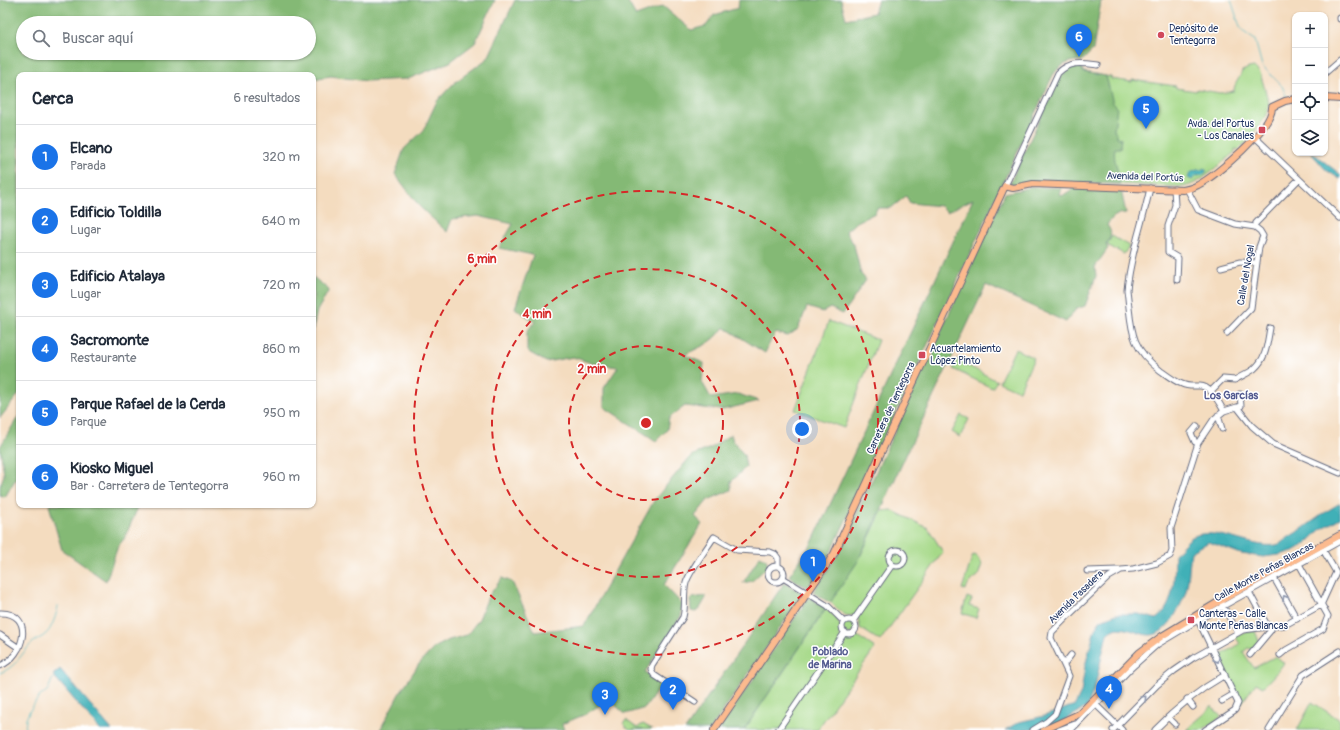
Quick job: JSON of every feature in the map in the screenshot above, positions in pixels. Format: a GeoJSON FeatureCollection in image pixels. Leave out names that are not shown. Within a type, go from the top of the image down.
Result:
{"type":"FeatureCollection","features":[{"type":"Feature","properties":{"kind":"main road"},"geometry":{"type":"LineString","coordinates":[[1328,98],[1340,99]]}},
{"type":"Feature","properties":{"kind":"main road","name":"Avenida del Portús"},"geometry":{"type":"LineString","coordinates":[[1005,186],[1013,188],[1033,184],[1187,189],[1203,182],[1242,151],[1255,137],[1271,115],[1272,107],[1292,100]]}},
{"type":"Feature","properties":{"kind":"main road","name":"Carretera de Tentegorra"},"geometry":{"type":"LineString","coordinates":[[714,730],[837,548],[1005,186]]}},
{"type":"Feature","properties":{"kind":"main road","name":"Calle Monte Peñas Blancas"},"geometry":{"type":"LineString","coordinates":[[1044,730],[1072,718],[1094,703],[1143,650],[1162,636],[1221,604],[1340,535]]}},
{"type":"Feature","properties":{"kind":"street"},"geometry":{"type":"LineString","coordinates":[[1328,70],[1340,60]]}},
{"type":"Feature","properties":{"kind":"street","name":"Carretera de Tentegorra"},"geometry":{"type":"LineString","coordinates":[[1005,186],[1058,73],[1066,67],[1074,64],[1082,63],[1098,65]]}},
{"type":"Feature","properties":{"kind":"street"},"geometry":{"type":"LineString","coordinates":[[1255,137],[1340,218]]}},
{"type":"Feature","properties":{"kind":"street"},"geometry":{"type":"LineString","coordinates":[[1256,223],[1299,178]]}},
{"type":"Feature","properties":{"kind":"street"},"geometry":{"type":"LineString","coordinates":[[1150,188],[1137,237],[1127,290],[1133,336],[1137,346],[1156,367],[1176,381],[1188,386],[1202,386],[1211,391],[1224,411]]}},
{"type":"Feature","properties":{"kind":"street"},"geometry":{"type":"LineString","coordinates":[[1174,189],[1176,205],[1168,226],[1168,252],[1178,258],[1177,280]]}},
{"type":"Feature","properties":{"kind":"street","name":"Calle del Nogal"},"geometry":{"type":"LineString","coordinates":[[1187,189],[1198,210],[1235,224],[1253,226],[1258,228],[1263,236],[1259,247],[1251,308],[1227,333]]}},
{"type":"Feature","properties":{"kind":"street"},"geometry":{"type":"LineString","coordinates":[[1221,267],[1240,262],[1257,263]]}},
{"type":"Feature","properties":{"kind":"street"},"geometry":{"type":"LineString","coordinates":[[1211,391],[1223,379],[1235,380],[1254,369],[1266,352],[1270,328]]}},
{"type":"Feature","properties":{"kind":"street"},"geometry":{"type":"LineString","coordinates":[[1240,394],[1241,406],[1237,407],[1250,423],[1273,444],[1340,474]]}},
{"type":"Feature","properties":{"kind":"street","name":"Avenida Pasadera"},"geometry":{"type":"LineString","coordinates":[[1032,730],[1049,720],[1056,712],[1069,676],[1051,638],[1051,634],[1105,580],[1121,570],[1151,565],[1170,556],[1172,551],[1171,528],[1198,443],[1218,415],[1224,411],[1237,407]]}},
{"type":"Feature","properties":{"kind":"street"},"geometry":{"type":"LineString","coordinates":[[1218,415],[1222,429]]}},
{"type":"Feature","properties":{"kind":"street"},"geometry":{"type":"LineString","coordinates":[[1197,426],[1191,433],[1195,442],[1198,443]]}},
{"type":"Feature","properties":{"kind":"street"},"geometry":{"type":"LineString","coordinates":[[695,702],[654,675],[651,669],[652,665],[683,617],[685,609],[685,588],[688,578],[714,537],[737,550],[773,553],[778,558],[778,566]]}},
{"type":"Feature","properties":{"kind":"street","name":"Calle Monte Peñas Blancas"},"geometry":{"type":"LineString","coordinates":[[1221,604],[1249,592],[1340,541]]}},
{"type":"Feature","properties":{"kind":"street"},"geometry":{"type":"LineString","coordinates":[[1113,730],[1168,675],[1186,662],[1243,630],[1285,625],[1321,605],[1336,572],[1324,550]]}},
{"type":"Feature","properties":{"kind":"street"},"geometry":{"type":"LineString","coordinates":[[1280,655],[1323,629],[1328,616],[1299,564]]}},
{"type":"Feature","properties":{"kind":"street"},"geometry":{"type":"LineString","coordinates":[[853,621],[892,565]]}},
{"type":"Feature","properties":{"kind":"street"},"geometry":{"type":"LineString","coordinates":[[778,566],[783,570],[784,578]]}},
{"type":"Feature","properties":{"kind":"street"},"geometry":{"type":"LineString","coordinates":[[778,566],[770,569],[770,579],[775,582],[784,578]]}},
{"type":"Feature","properties":{"kind":"street"},"geometry":{"type":"LineString","coordinates":[[1087,571],[1121,570]]}},
{"type":"Feature","properties":{"kind":"street"},"geometry":{"type":"LineString","coordinates":[[784,578],[831,608],[844,622]]}},
{"type":"Feature","properties":{"kind":"street"},"geometry":{"type":"LineString","coordinates":[[1274,578],[1297,618]]}},
{"type":"Feature","properties":{"kind":"street"},"geometry":{"type":"LineString","coordinates":[[1249,592],[1272,630],[1250,655]]}},
{"type":"Feature","properties":{"kind":"street"},"geometry":{"type":"LineString","coordinates":[[1221,604],[1238,633]]}},
{"type":"Feature","properties":{"kind":"street"},"geometry":{"type":"LineString","coordinates":[[0,613],[13,615],[19,621],[23,634],[23,640],[20,648],[11,660],[0,666]]}},
{"type":"Feature","properties":{"kind":"street"},"geometry":{"type":"LineString","coordinates":[[1196,618],[1238,703],[1235,710],[1204,730]]}},
{"type":"Feature","properties":{"kind":"street"},"geometry":{"type":"LineString","coordinates":[[844,622],[848,620],[853,621]]}},
{"type":"Feature","properties":{"kind":"street"},"geometry":{"type":"LineString","coordinates":[[845,632],[852,633],[856,630],[856,624],[853,621]]}},
{"type":"Feature","properties":{"kind":"street"},"geometry":{"type":"LineString","coordinates":[[844,622],[842,627],[845,632]]}},
{"type":"Feature","properties":{"kind":"street"},"geometry":{"type":"LineString","coordinates":[[778,730],[845,632]]}},
{"type":"Feature","properties":{"kind":"street"},"geometry":{"type":"LineString","coordinates":[[0,635],[20,648]]}},
{"type":"Feature","properties":{"kind":"street"},"geometry":{"type":"LineString","coordinates":[[1269,730],[1303,675],[1340,651]]}},
{"type":"Feature","properties":{"kind":"street"},"geometry":{"type":"LineString","coordinates":[[1064,664],[1072,655]]}},
{"type":"Feature","properties":{"kind":"street"},"geometry":{"type":"LineString","coordinates":[[1155,730],[1187,699],[1200,689],[1225,675]]}},
{"type":"Feature","properties":{"kind":"street"},"geometry":{"type":"LineString","coordinates":[[1222,701],[1234,694]]}},
{"type":"Feature","properties":{"kind":"street"},"geometry":{"type":"LineString","coordinates":[[1187,699],[1194,707]]}},
{"type":"Feature","properties":{"kind":"street"},"geometry":{"type":"LineString","coordinates":[[1094,703],[1122,730]]}},
{"type":"Feature","properties":{"kind":"street","name":"Calle Monte Peñas Blancas"},"geometry":{"type":"LineString","coordinates":[[1071,730],[1094,703]]}},
{"type":"Feature","properties":{"kind":"street"},"geometry":{"type":"LineString","coordinates":[[1168,717],[1175,724]]}},
{"type":"Feature","properties":{"kind":"street"},"geometry":{"type":"LineString","coordinates":[[1059,730],[1078,722]]}},
{"type":"Feature","properties":{"kind":"green space"},"geometry":{"type":"Polygon","coordinates":[[[0,0],[495,0],[475,43],[450,62],[408,79],[366,81],[331,76],[316,78],[316,72],[16,72],[16,398],[0,418],[0,0]]]}},
{"type":"Feature","properties":{"kind":"green space"},"geometry":{"type":"Polygon","coordinates":[[[515,0],[627,0],[636,16],[663,6],[691,30],[706,26],[714,15],[738,8],[739,0],[841,0],[846,19],[874,13],[878,0],[1104,0],[1101,1],[1093,50],[1082,61],[1073,61],[1066,64],[1059,68],[1053,75],[831,552],[808,587],[800,584],[789,576],[812,543],[973,199],[947,212],[940,206],[910,203],[906,196],[891,208],[877,208],[875,213],[855,223],[846,231],[854,245],[861,274],[866,280],[843,314],[830,308],[823,312],[807,307],[798,329],[788,336],[776,333],[765,353],[724,327],[711,341],[684,355],[704,363],[702,382],[711,398],[738,394],[759,401],[722,410],[685,406],[669,418],[667,430],[656,441],[604,407],[604,388],[618,367],[594,364],[573,357],[546,362],[527,351],[527,331],[535,322],[515,308],[533,255],[499,248],[513,224],[478,216],[452,219],[447,232],[420,207],[395,174],[404,149],[423,131],[437,101],[454,83],[488,58],[515,0]]]}},
{"type":"Feature","properties":{"kind":"green space"},"geometry":{"type":"Polygon","coordinates":[[[1081,66],[1083,72],[1111,77],[1111,79],[1132,82],[1132,80],[1176,86],[1176,88],[1196,91],[1197,89],[1220,93],[1234,91],[1242,71],[1254,67],[1260,73],[1269,103],[1267,115],[1247,142],[1238,150],[1235,149],[1235,152],[1204,178],[1183,187],[1071,182],[1010,183],[1058,80],[1068,70],[1081,66]]]}},
{"type":"Feature","properties":{"kind":"green space"},"geometry":{"type":"Polygon","coordinates":[[[1081,66],[1083,72],[1106,76],[1113,103],[1117,107],[1114,130],[1118,138],[1121,137],[1120,148],[1115,148],[1114,152],[1120,184],[1034,182],[1016,186],[1010,183],[1058,80],[1068,70],[1081,66]]]}},
{"type":"Feature","properties":{"kind":"green space"},"geometry":{"type":"Polygon","coordinates":[[[1032,187],[1062,188],[1060,194],[1062,196],[1074,188],[1121,190],[1126,213],[1115,216],[1107,225],[1111,233],[1106,245],[1108,248],[1095,267],[1096,276],[1085,306],[1076,309],[1066,322],[986,285],[858,561],[830,603],[813,592],[837,556],[1005,193],[1032,187]]]}},
{"type":"Feature","properties":{"kind":"green space"},"geometry":{"type":"Polygon","coordinates":[[[1112,236],[1129,246],[1124,254],[1107,245],[1112,236]]]}},
{"type":"Feature","properties":{"kind":"green space"},"geometry":{"type":"Polygon","coordinates":[[[316,279],[329,290],[316,316],[316,279]]]}},
{"type":"Feature","properties":{"kind":"green space"},"geometry":{"type":"Polygon","coordinates":[[[829,321],[878,340],[844,428],[795,410],[829,321]]]}},
{"type":"Feature","properties":{"kind":"green space"},"geometry":{"type":"Polygon","coordinates":[[[1015,349],[1034,358],[1019,391],[999,382],[1015,349]]]}},
{"type":"Feature","properties":{"kind":"green space"},"geometry":{"type":"Polygon","coordinates":[[[958,358],[965,364],[997,381],[992,388],[953,369],[958,358]]]}},
{"type":"Feature","properties":{"kind":"green space"},"geometry":{"type":"Polygon","coordinates":[[[961,415],[969,419],[960,437],[952,432],[961,415]]]}},
{"type":"Feature","properties":{"kind":"green space"},"geometry":{"type":"Polygon","coordinates":[[[16,420],[16,480],[5,497],[0,495],[0,486],[4,475],[0,447],[16,420]]]}},
{"type":"Feature","properties":{"kind":"green space"},"geometry":{"type":"Polygon","coordinates":[[[731,434],[733,441],[744,455],[746,467],[731,482],[731,490],[708,500],[695,516],[702,524],[664,585],[682,604],[681,616],[645,672],[662,684],[645,708],[625,714],[609,699],[586,714],[562,724],[564,730],[380,730],[399,694],[419,664],[434,648],[449,640],[467,635],[479,619],[488,597],[502,578],[512,582],[535,632],[584,626],[655,499],[691,456],[711,448],[731,434]]]}},
{"type":"Feature","properties":{"kind":"green space"},"geometry":{"type":"Polygon","coordinates":[[[50,508],[138,508],[124,539],[118,546],[106,581],[62,550],[50,508]]]}},
{"type":"Feature","properties":{"kind":"green space"},"geometry":{"type":"Polygon","coordinates":[[[891,510],[928,528],[943,552],[880,641],[860,628],[858,618],[854,615],[847,616],[830,602],[858,561],[882,511],[891,510]]]}},
{"type":"Feature","properties":{"kind":"green space"},"geometry":{"type":"Polygon","coordinates":[[[973,555],[977,556],[982,564],[978,576],[970,582],[965,590],[962,589],[973,555]]]}},
{"type":"Feature","properties":{"kind":"green space"},"geometry":{"type":"Polygon","coordinates":[[[760,556],[766,559],[768,566],[752,581],[743,583],[760,556]]]}},
{"type":"Feature","properties":{"kind":"green space"},"geometry":{"type":"Polygon","coordinates":[[[784,583],[803,594],[710,730],[685,730],[743,645],[784,583]]]}},
{"type":"Feature","properties":{"kind":"green space"},"geometry":{"type":"Polygon","coordinates":[[[705,596],[706,598],[699,610],[695,612],[691,611],[690,600],[692,598],[705,596]]]}},
{"type":"Feature","properties":{"kind":"green space"},"geometry":{"type":"Polygon","coordinates":[[[809,597],[826,608],[744,730],[719,730],[809,597]]]}},
{"type":"Feature","properties":{"kind":"green space"},"geometry":{"type":"Polygon","coordinates":[[[967,597],[972,599],[969,606],[979,609],[976,618],[962,613],[967,597]]]}},
{"type":"Feature","properties":{"kind":"green space"},"geometry":{"type":"Polygon","coordinates":[[[826,609],[838,621],[840,628],[839,636],[844,639],[856,635],[875,648],[817,730],[744,730],[826,609]]]}},
{"type":"Feature","properties":{"kind":"green space"},"geometry":{"type":"Polygon","coordinates":[[[849,620],[854,622],[856,627],[854,632],[849,634],[844,632],[842,627],[844,622],[849,620]]]}},
{"type":"Feature","properties":{"kind":"green space"},"geometry":{"type":"Polygon","coordinates":[[[1255,631],[1259,641],[1252,650],[1248,648],[1243,652],[1254,668],[1276,656],[1284,663],[1263,687],[1256,683],[1241,704],[1218,657],[1240,644],[1235,636],[1241,633],[1255,631]]]}},
{"type":"Feature","properties":{"kind":"green space"},"geometry":{"type":"Polygon","coordinates":[[[1312,702],[1340,720],[1340,730],[1297,730],[1312,702]]]}},
{"type":"Feature","properties":{"kind":"green space"},"geometry":{"type":"Polygon","coordinates":[[[1212,706],[1221,717],[1202,730],[1186,730],[1210,709],[1209,707],[1212,706]]]}},
{"type":"Feature","properties":{"kind":"green space"},"geometry":{"type":"Polygon","coordinates":[[[626,720],[637,728],[643,724],[652,729],[629,730],[623,723],[626,720]]]}},
{"type":"Feature","properties":{"kind":"water"},"geometry":{"type":"Polygon","coordinates":[[[1314,156],[1317,156],[1340,174],[1340,179],[1326,170],[1314,156]]]}},
{"type":"Feature","properties":{"kind":"water"},"geometry":{"type":"Polygon","coordinates":[[[1203,168],[1206,172],[1203,175],[1196,176],[1192,180],[1188,178],[1190,173],[1197,170],[1202,170],[1203,168]]]}},
{"type":"Feature","properties":{"kind":"water"},"geometry":{"type":"Polygon","coordinates":[[[1340,503],[1340,518],[1320,530],[1308,542],[1293,551],[1263,557],[1241,554],[1209,542],[1191,552],[1188,581],[1182,603],[1171,621],[1162,631],[1157,634],[1146,635],[1123,628],[1117,628],[1107,634],[1095,686],[1087,707],[1060,723],[1029,730],[1005,730],[1019,722],[1044,716],[1075,705],[1081,693],[1085,666],[1095,629],[1101,620],[1116,614],[1139,614],[1156,619],[1163,613],[1171,598],[1173,590],[1175,554],[1192,537],[1201,534],[1222,535],[1255,544],[1276,545],[1340,503]]]}},
{"type":"Feature","properties":{"kind":"water"},"geometry":{"type":"Polygon","coordinates":[[[60,669],[112,730],[100,730],[53,675],[60,669]]]}},
{"type":"Feature","properties":{"kind":"waterway"},"geometry":{"type":"LineString","coordinates":[[1231,0],[1241,30],[1255,40],[1262,66],[1282,86],[1287,98]]}},
{"type":"Feature","properties":{"kind":"waterway"},"geometry":{"type":"LineString","coordinates":[[0,673],[14,665],[30,645],[47,633],[51,628],[58,606]]}},
{"type":"Feature","properties":{"kind":"waterway"},"geometry":{"type":"LineString","coordinates":[[25,730],[26,719],[29,712],[39,697],[48,690],[52,680],[55,677]]}},
{"type":"Feature","properties":{"kind":"place","name":"Depósito de Tentegorra"},"geometry":{"type":"Point","coordinates":[1161,35]}},
{"type":"Feature","properties":{"kind":"place","name":"Kiosko Miguel"},"geometry":{"type":"Point","coordinates":[1079,57]}},
{"type":"Feature","properties":{"kind":"place","name":"Parque Rafael de la Cerda"},"geometry":{"type":"Point","coordinates":[1146,129]}},
{"type":"Feature","properties":{"kind":"place","name":"Avda. del Portus - Los Canales"},"geometry":{"type":"Point","coordinates":[1262,130]}},
{"type":"Feature","properties":{"kind":"place","name":"Acuartelamiento López Pinto"},"geometry":{"type":"Point","coordinates":[922,355]}},
{"type":"Feature","properties":{"kind":"place","name":"Elcano"},"geometry":{"type":"Point","coordinates":[813,582]}},
{"type":"Feature","properties":{"kind":"place","name":"Canteras - Calle Monte Peñas Blancas"},"geometry":{"type":"Point","coordinates":[1191,620]}},
{"type":"Feature","properties":{"kind":"place","name":"Sacromonte"},"geometry":{"type":"Point","coordinates":[1109,709]}},
{"type":"Feature","properties":{"kind":"place","name":"Edificio Toldilla"},"geometry":{"type":"Point","coordinates":[673,710]}},
{"type":"Feature","properties":{"kind":"place","name":"Edificio Atalaya"},"geometry":{"type":"Point","coordinates":[605,715]}},
{"type":"Feature","properties":{"kind":"district","name":"Los Garcías"},"geometry":{"type":"Point","coordinates":[1231,395]}},
{"type":"Feature","properties":{"kind":"district","name":"Poblado de Marina"},"geometry":{"type":"Point","coordinates":[830,657]}}]}
